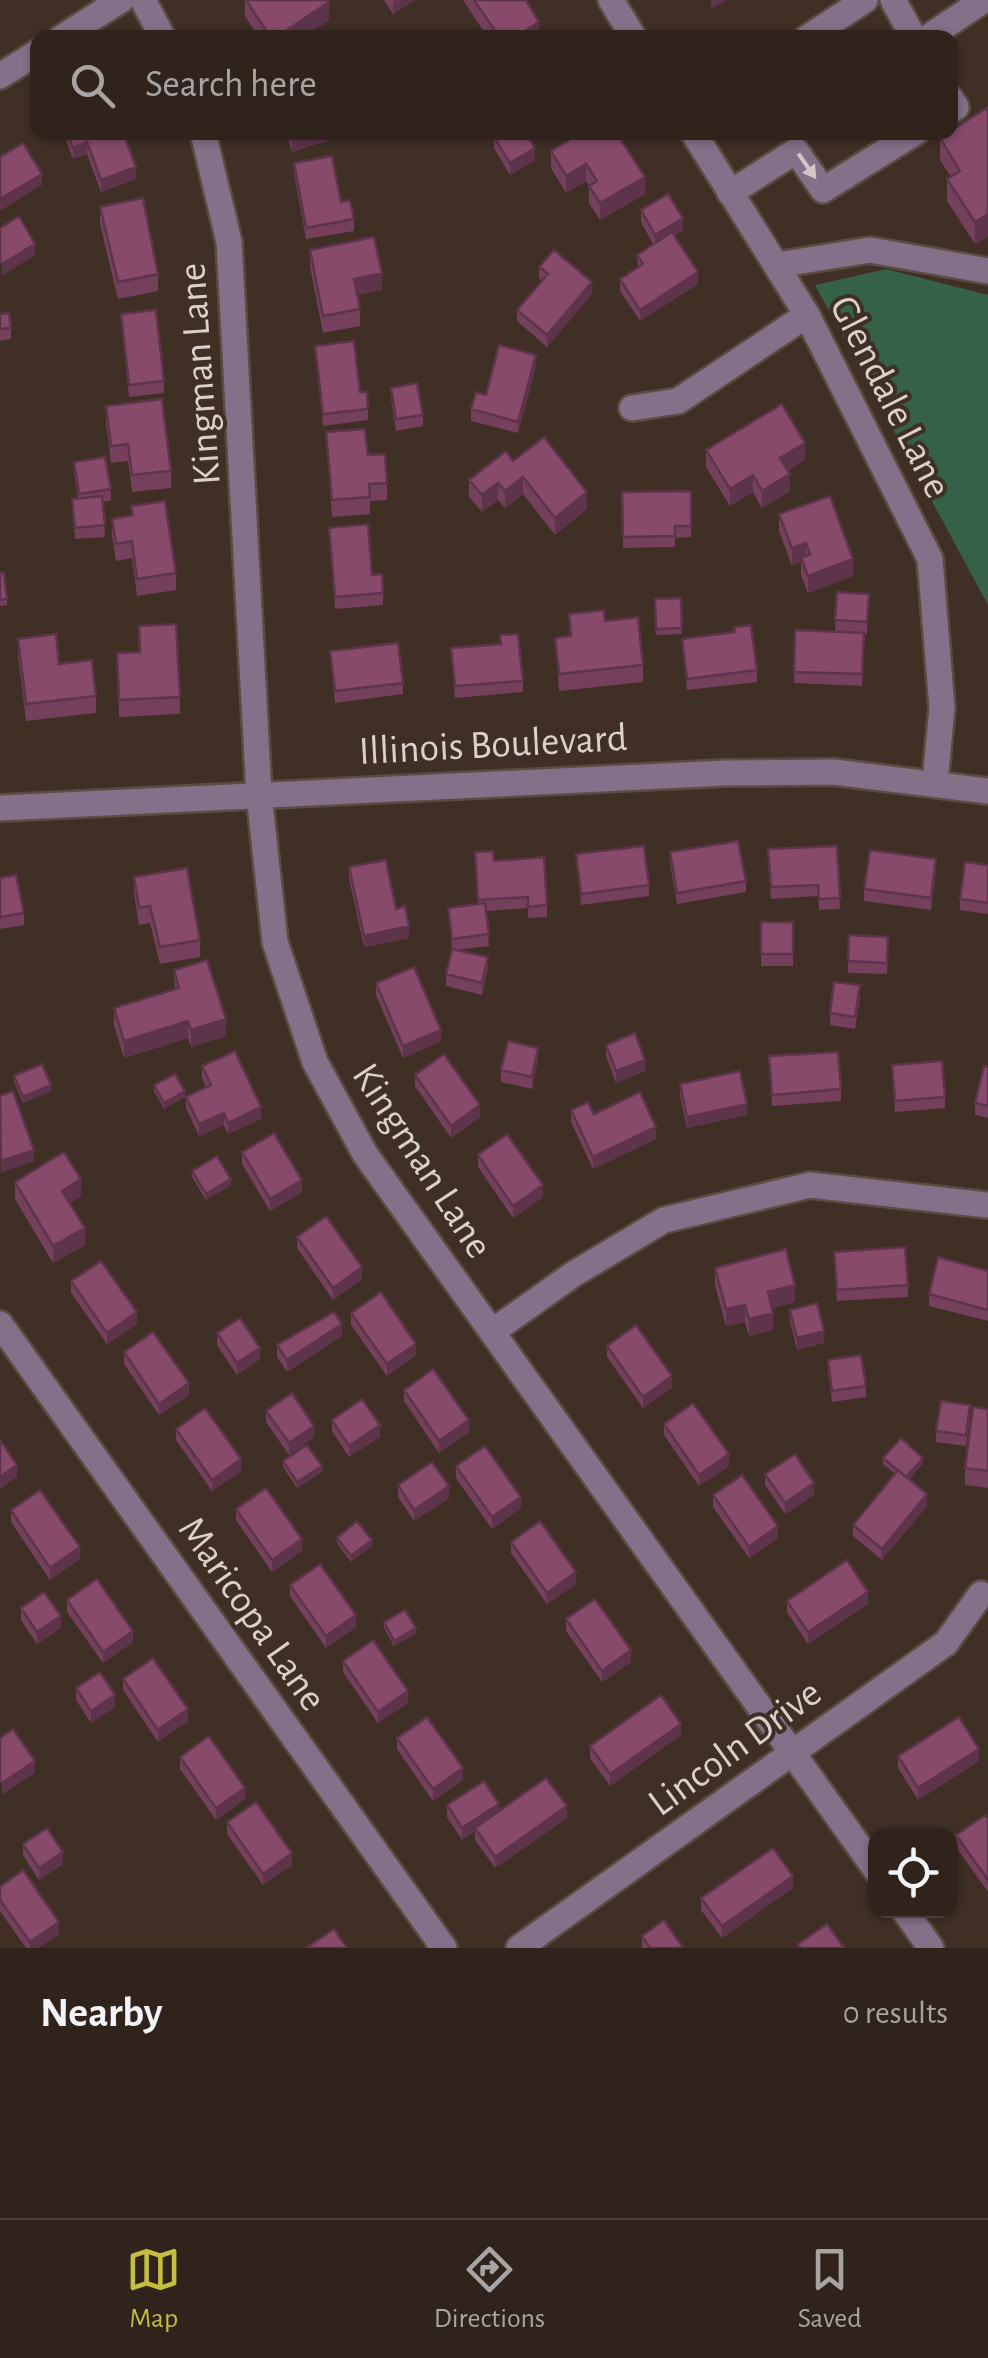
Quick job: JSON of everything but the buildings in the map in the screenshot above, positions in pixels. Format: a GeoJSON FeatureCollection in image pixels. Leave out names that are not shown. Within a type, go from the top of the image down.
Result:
{"type":"FeatureCollection","features":[{"type":"Feature","properties":{"kind":"street"},"geometry":{"type":"LineString","coordinates":[[74,30],[121,0]]}},
{"type":"Feature","properties":{"kind":"street"},"geometry":{"type":"LineString","coordinates":[[143,0],[160,30]]}},
{"type":"Feature","properties":{"kind":"street"},"geometry":{"type":"LineString","coordinates":[[611,0],[629,30]]}},
{"type":"Feature","properties":{"kind":"street"},"geometry":{"type":"LineString","coordinates":[[820,30],[865,0]]}},
{"type":"Feature","properties":{"kind":"street"},"geometry":{"type":"LineString","coordinates":[[892,0],[909,30]]}},
{"type":"Feature","properties":{"kind":"street"},"geometry":{"type":"LineString","coordinates":[[940,30],[984,0]]}},
{"type":"Feature","properties":{"kind":"street"},"geometry":{"type":"LineString","coordinates":[[0,76],[30,57]]}},
{"type":"Feature","properties":{"kind":"street","name":"Kingman Lane"},"geometry":{"type":"LineString","coordinates":[[204,140],[229,242],[238,346],[259,794],[275,942],[315,1062],[364,1154],[868,1859]]}},
{"type":"Feature","properties":{"kind":"street","name":"Glendale Lane"},"geometry":{"type":"LineString","coordinates":[[698,140],[807,315],[930,559],[941,647],[942,708],[935,782]]}},
{"type":"Feature","properties":{"kind":"street"},"geometry":{"type":"LineString","coordinates":[[730,193],[796,151],[824,190],[903,140]]}},
{"type":"Feature","properties":{"kind":"street"},"geometry":{"type":"LineString","coordinates":[[777,264],[870,250],[988,271]]}},
{"type":"Feature","properties":{"kind":"street"},"geometry":{"type":"LineString","coordinates":[[632,408],[678,401],[807,315]]}},
{"type":"Feature","properties":{"kind":"street","name":"Illinois Boulevard"},"geometry":{"type":"LineString","coordinates":[[0,808],[725,772],[834,772],[988,791]]}},
{"type":"Feature","properties":{"kind":"street"},"geometry":{"type":"LineString","coordinates":[[492,1332],[572,1275],[664,1220],[810,1185],[988,1205]]}},
{"type":"Feature","properties":{"kind":"street","name":"Maricopa Lane"},"geometry":{"type":"LineString","coordinates":[[0,1324],[444,1948]]}},
{"type":"Feature","properties":{"kind":"street","name":"Lincoln Drive"},"geometry":{"type":"LineString","coordinates":[[519,1948],[946,1642],[981,1594]]}},
{"type":"Feature","properties":{"kind":"street"},"geometry":{"type":"LineString","coordinates":[[910,1918],[931,1948]]}},
{"type":"Feature","properties":{"kind":"green space"},"geometry":{"type":"Polygon","coordinates":[[[886,269],[988,295],[988,605],[815,285],[886,269]]]}}]}
